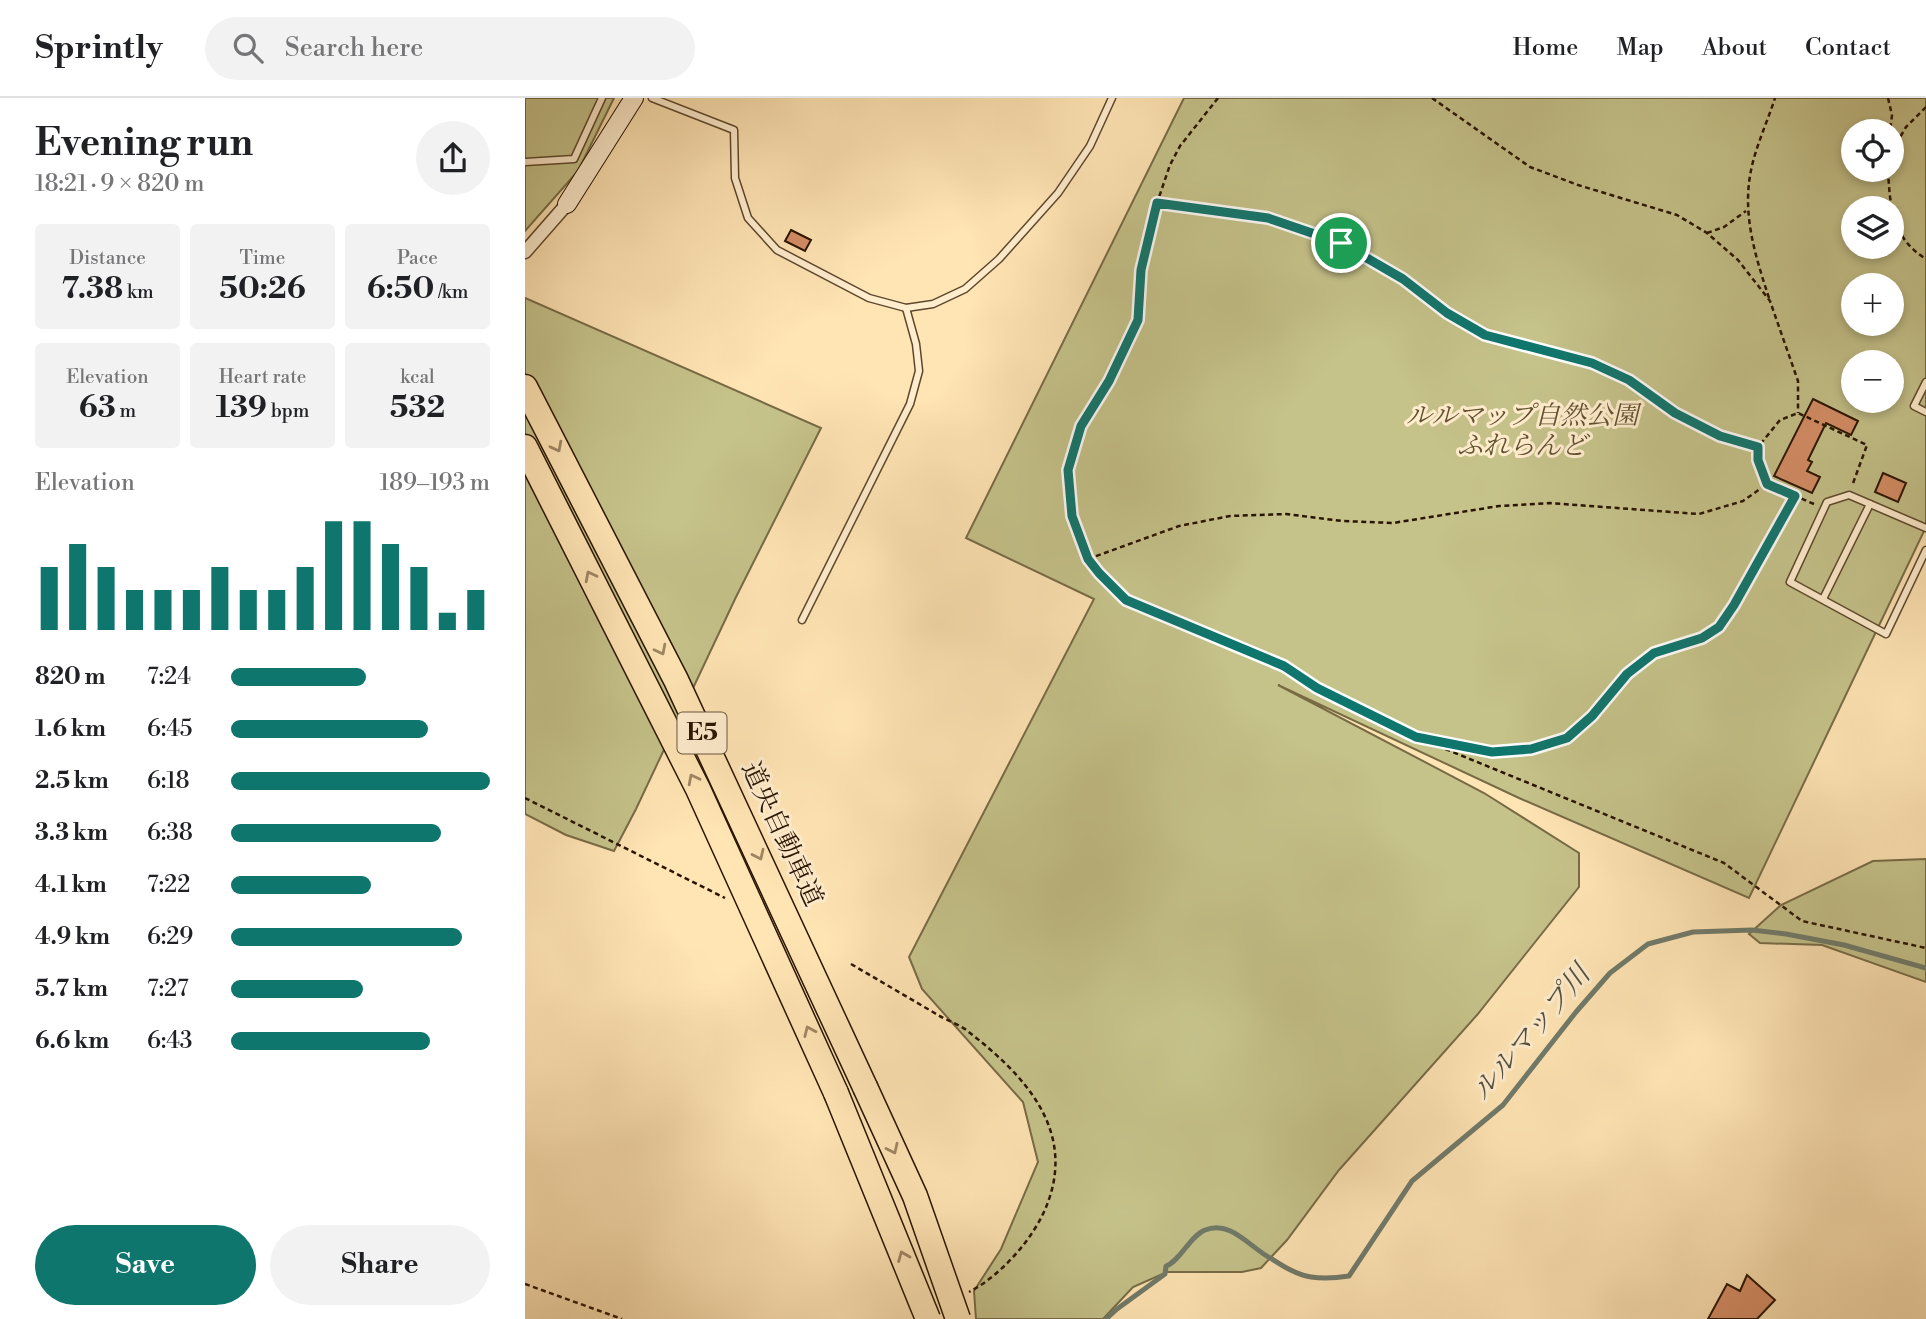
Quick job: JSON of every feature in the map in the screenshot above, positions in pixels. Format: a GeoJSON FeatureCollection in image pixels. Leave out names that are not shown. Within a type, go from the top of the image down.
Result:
{"type":"FeatureCollection","features":[{"type":"Feature","properties":{"kind":"highway","name":"道央自動車道"},"geometry":{"type":"LineString","coordinates":[[525,387],[676,680],[915,1196],[958,1319]]}},
{"type":"Feature","properties":{"kind":"highway","name":"E5"},"geometry":{"type":"LineString","coordinates":[[525,447],[698,789],[836,1093],[928,1319]]}},
{"type":"Feature","properties":{"kind":"street"},"geometry":{"type":"LineString","coordinates":[[525,252],[567,204],[634,98]]}},
{"type":"Feature","properties":{"kind":"lane"},"geometry":{"type":"LineString","coordinates":[[525,162],[574,159],[602,98]]}},
{"type":"Feature","properties":{"kind":"lane"},"geometry":{"type":"LineString","coordinates":[[652,98],[734,130],[735,178],[748,218],[777,250],[869,298],[906,308],[933,304],[965,289],[999,260],[1058,193],[1090,146],[1112,98]]}},
{"type":"Feature","properties":{"kind":"lane"},"geometry":{"type":"LineString","coordinates":[[802,620],[910,404],[919,371],[916,344],[906,308]]}},
{"type":"Feature","properties":{"kind":"lane"},"geometry":{"type":"LineString","coordinates":[[1926,382],[1914,406],[1926,412]]}},
{"type":"Feature","properties":{"kind":"lane"},"geometry":{"type":"LineString","coordinates":[[1926,528],[1849,495],[1827,502],[1790,582],[1886,634],[1926,550]]}},
{"type":"Feature","properties":{"kind":"lane"},"geometry":{"type":"LineString","coordinates":[[1823,600],[1870,504]]}},
{"type":"Feature","properties":{"kind":"path"},"geometry":{"type":"LineString","coordinates":[[1218,98],[1180,146],[1170,165],[1157,203],[1141,270],[1138,320],[1109,381],[1081,426],[1068,470],[1072,516],[1088,559],[1099,573],[1126,600],[1284,666],[1317,688],[1416,737],[1724,863],[1802,921],[1926,948]]}},
{"type":"Feature","properties":{"kind":"path"},"geometry":{"type":"LineString","coordinates":[[1432,98],[1530,167],[1578,185],[1677,215],[1707,233],[1738,260],[1770,301]]}},
{"type":"Feature","properties":{"kind":"path"},"geometry":{"type":"LineString","coordinates":[[1775,98],[1750,174],[1748,210],[1753,249],[1798,381],[1798,413]]}},
{"type":"Feature","properties":{"kind":"path"},"geometry":{"type":"LineString","coordinates":[[1888,98],[1892,119]]}},
{"type":"Feature","properties":{"kind":"path"},"geometry":{"type":"LineString","coordinates":[[1904,130],[1926,107]]}},
{"type":"Feature","properties":{"kind":"path"},"geometry":{"type":"LineString","coordinates":[[1889,182],[1896,225],[1910,249],[1926,259]]}},
{"type":"Feature","properties":{"kind":"path"},"geometry":{"type":"LineString","coordinates":[[1157,203],[1268,218],[1341,243],[1403,279],[1447,313],[1485,335],[1592,363],[1629,380],[1675,413],[1720,436],[1758,447]]}},
{"type":"Feature","properties":{"kind":"path"},"geometry":{"type":"LineString","coordinates":[[1707,233],[1724,227],[1748,210]]}},
{"type":"Feature","properties":{"kind":"path"},"geometry":{"type":"LineString","coordinates":[[1824,508],[1767,484],[1758,460],[1758,447],[1780,420],[1798,413],[1867,445],[1849,495]]}},
{"type":"Feature","properties":{"kind":"path"},"geometry":{"type":"LineString","coordinates":[[1088,559],[1179,526],[1230,516],[1286,514],[1342,521],[1393,523],[1499,506],[1551,503],[1699,514],[1744,501],[1767,484]]}},
{"type":"Feature","properties":{"kind":"path"},"geometry":{"type":"LineString","coordinates":[[1416,737],[1492,752],[1531,749],[1567,738],[1592,716],[1627,674],[1654,653],[1702,638],[1719,627],[1795,496]]}},
{"type":"Feature","properties":{"kind":"path"},"geometry":{"type":"LineString","coordinates":[[525,798],[735,903]]}},
{"type":"Feature","properties":{"kind":"path"},"geometry":{"type":"LineString","coordinates":[[851,964],[969,1031],[1026,1084],[1045,1114],[1055,1140],[1055,1185],[1042,1218],[1024,1245],[979,1286],[967,1293]]}},
{"type":"Feature","properties":{"kind":"path"},"geometry":{"type":"LineString","coordinates":[[525,1284],[622,1319]]}},
{"type":"Feature","properties":{"kind":"green space"},"geometry":{"type":"Polygon","coordinates":[[[525,98],[614,98],[578,171],[525,231],[525,98]]]}},
{"type":"Feature","properties":{"kind":"green space","name":"ルルマップ自然公園 ふれらんど"},"geometry":{"type":"Polygon","coordinates":[[[1184,98],[1926,98],[1926,527],[1749,898],[1519,798],[1278,685],[1484,793],[1579,853],[1579,887],[1477,1015],[1339,1170],[1287,1240],[1261,1268],[1242,1272],[1167,1272],[1133,1287],[1103,1319],[976,1319],[974,1291],[1001,1249],[1038,1162],[1023,1102],[922,989],[909,957],[1094,599],[966,538],[1184,98]]]}},
{"type":"Feature","properties":{"kind":"green space"},"geometry":{"type":"Polygon","coordinates":[[[525,298],[821,428],[614,851],[566,835],[525,814],[525,298]]]}},
{"type":"Feature","properties":{"kind":"green space"},"geometry":{"type":"Polygon","coordinates":[[[1926,859],[1926,982],[1822,945],[1760,943],[1749,934],[1781,905],[1873,861],[1926,859]]]}},
{"type":"Feature","properties":{"kind":"building"},"geometry":{"type":"Polygon","coordinates":[[[791,230],[811,240],[805,251],[785,241],[791,230]]]}},
{"type":"Feature","properties":{"kind":"building"},"geometry":{"type":"Polygon","coordinates":[[[1813,399],[1858,421],[1851,435],[1826,423],[1808,460],[1812,462],[1807,471],[1820,477],[1812,493],[1774,476],[1813,399]]]}},
{"type":"Feature","properties":{"kind":"building"},"geometry":{"type":"Polygon","coordinates":[[[1883,473],[1906,483],[1898,502],[1875,492],[1883,473]]]}},
{"type":"Feature","properties":{"kind":"building"},"geometry":{"type":"Polygon","coordinates":[[[1747,1275],[1775,1300],[1757,1319],[1708,1319],[1727,1284],[1740,1291],[1747,1275]]]}},
{"type":"Feature","properties":{"kind":"waterway","name":"ルルマップ川"},"geometry":{"type":"LineString","coordinates":[[1106,1319],[1165,1274],[1166,1266],[1200,1233],[1214,1228],[1232,1232],[1285,1267],[1301,1274],[1320,1278],[1349,1276],[1412,1181],[1503,1105],[1610,973],[1648,944],[1693,932],[1752,930],[1844,945],[1926,968]]}},
{"type":"Feature","properties":{"kind":"route"},"geometry":{"type":"LineString","coordinates":[[1157,203],[1268,218],[1341,243],[1403,279],[1447,313],[1485,335],[1592,363],[1629,380],[1675,413],[1720,436],[1758,447],[1758,460],[1767,484],[1795,496],[1719,627],[1702,638],[1654,653],[1627,674],[1592,716],[1567,738],[1531,749],[1492,752],[1416,737],[1317,688],[1284,666],[1126,600],[1088,559],[1072,516],[1068,470],[1081,426],[1109,381],[1138,320],[1141,270],[1157,203]]}}]}
